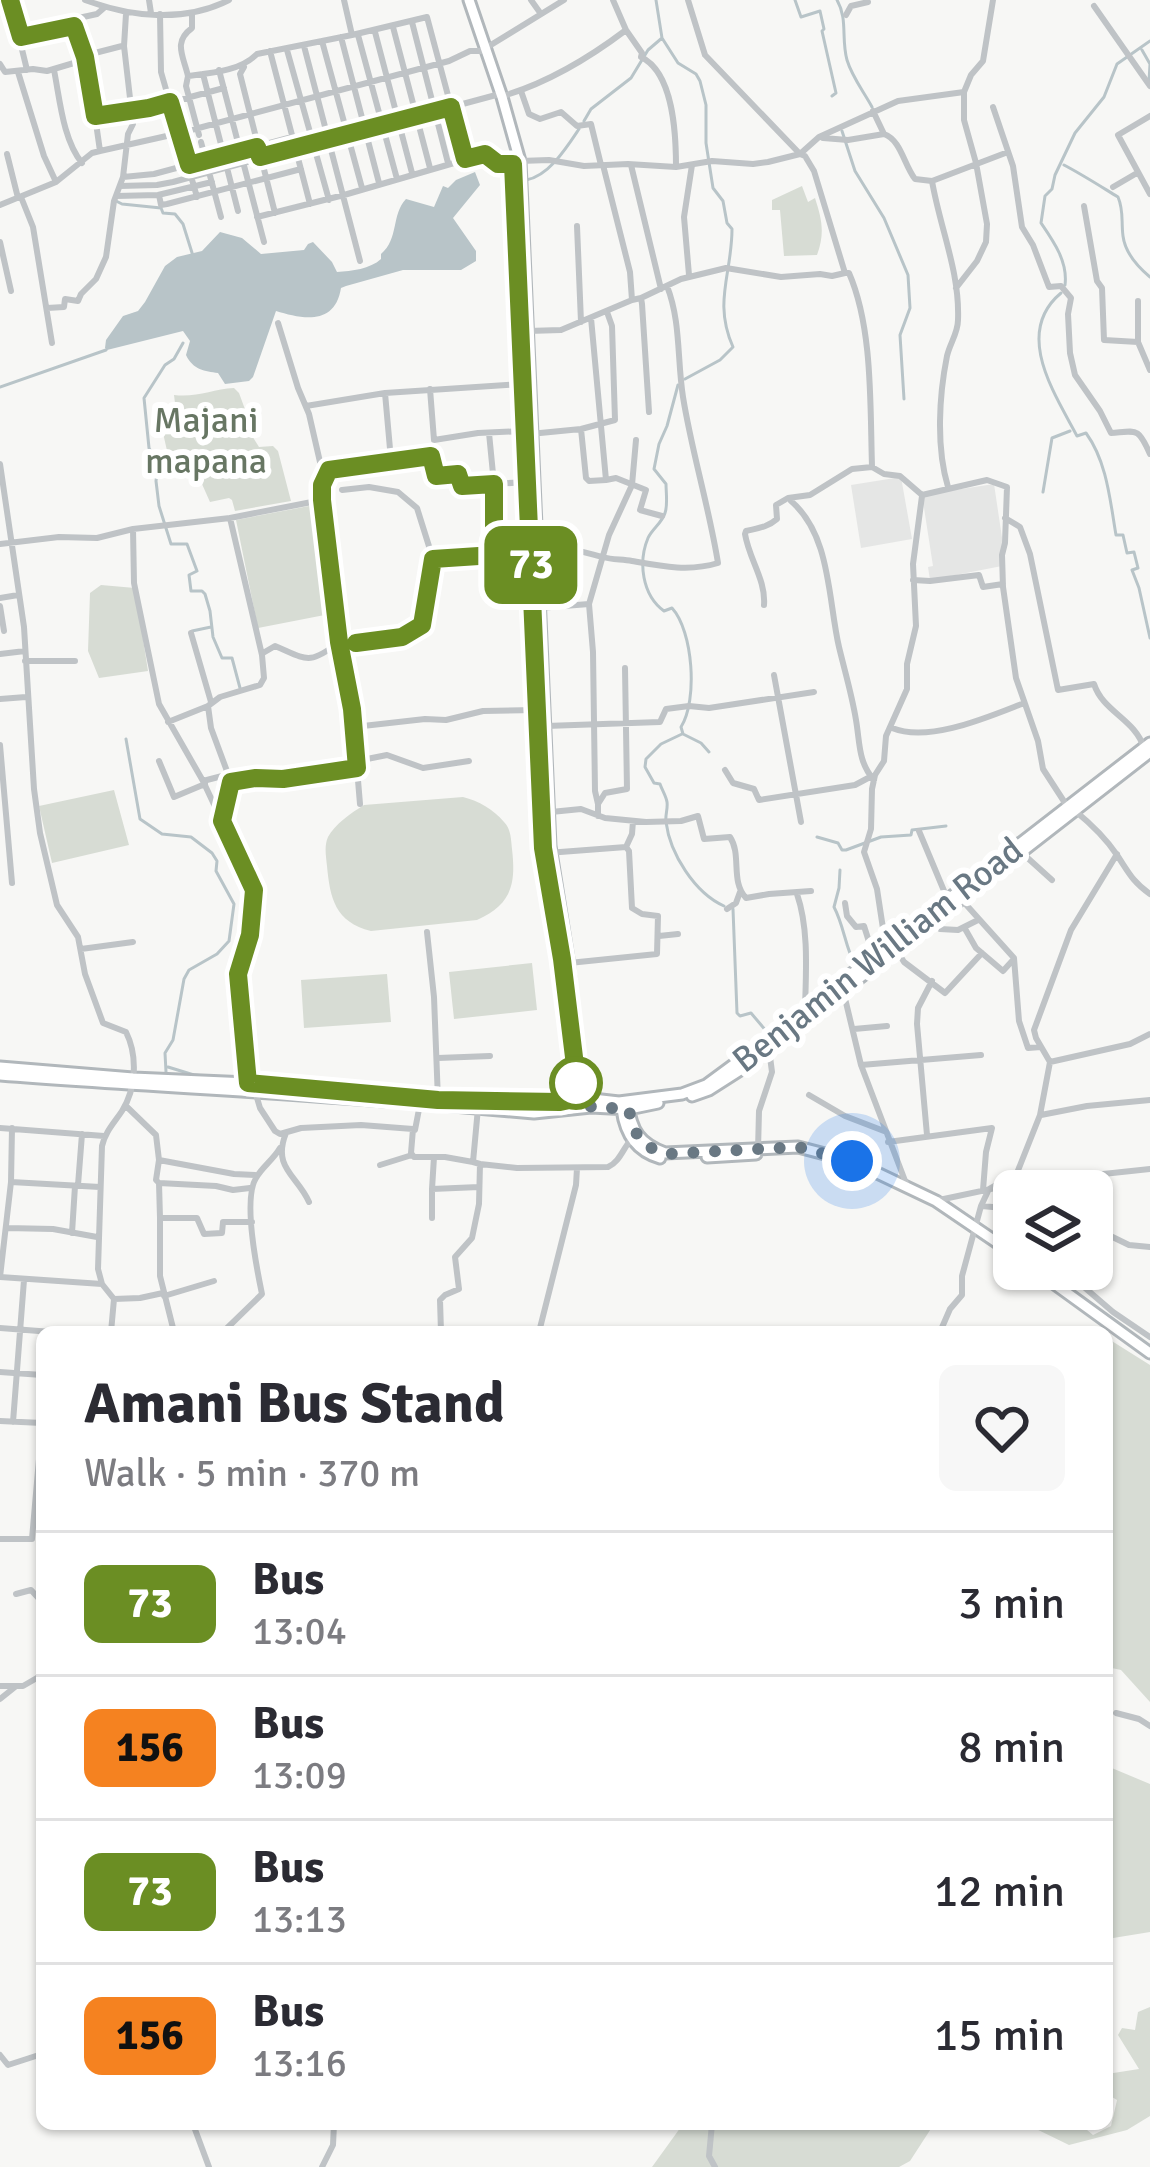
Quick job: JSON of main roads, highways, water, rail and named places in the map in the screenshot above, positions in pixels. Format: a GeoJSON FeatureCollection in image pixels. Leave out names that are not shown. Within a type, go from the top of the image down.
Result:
{"type":"FeatureCollection","features":[{"type":"Feature","properties":{"kind":"main road"},"geometry":{"type":"LineString","coordinates":[[466,0],[516,162],[526,332],[526,482],[539,608],[547,853],[568,963],[585,1103]]}},
{"type":"Feature","properties":{"kind":"main road"},"geometry":{"type":"LineString","coordinates":[[516,162],[536,710],[547,853],[585,1103]]}},
{"type":"Feature","properties":{"kind":"main road","name":"Benjamin William Road"},"geometry":{"type":"LineString","coordinates":[[585,1103],[625,1105],[709,1090],[843,990],[947,898],[1149,749]]}},
{"type":"Feature","properties":{"kind":"main road","name":"Benjamin William Road"},"geometry":{"type":"LineString","coordinates":[[625,1105],[673,1097],[706,1085],[877,954],[933,921],[1071,808]]}},
{"type":"Feature","properties":{"kind":"main road"},"geometry":{"type":"LineString","coordinates":[[0,1071],[438,1100],[585,1103]]}},
{"type":"Feature","properties":{"kind":"main road"},"geometry":{"type":"LineString","coordinates":[[251,1088],[534,1113],[585,1103]]}},
{"type":"Feature","properties":{"kind":"main road"},"geometry":{"type":"LineString","coordinates":[[625,1105],[634,1136],[648,1154],[664,1159],[758,1151],[852,1161],[936,1201],[993,1239]]}},
{"type":"Feature","properties":{"kind":"main road"},"geometry":{"type":"LineString","coordinates":[[1063,1290],[1113,1326]]}},
{"type":"Feature","properties":{"kind":"main road"},"geometry":{"type":"LineString","coordinates":[[1113,1326],[1150,1353]]}},
{"type":"Feature","properties":{"kind":"waterway"},"geometry":{"type":"LineString","coordinates":[[584,121],[591,109],[631,78],[648,50],[662,38],[656,0]]}},
{"type":"Feature","properties":{"kind":"waterway"},"geometry":{"type":"LineString","coordinates":[[795,0],[801,17],[820,11],[836,93],[832,96]]}},
{"type":"Feature","properties":{"kind":"waterway"},"geometry":{"type":"LineString","coordinates":[[837,0],[847,60],[872,107]]}},
{"type":"Feature","properties":{"kind":"waterway"},"geometry":{"type":"LineString","coordinates":[[662,38],[678,63],[700,81],[713,188],[723,201],[732,229],[724,316],[733,347],[720,360],[685,379]]}},
{"type":"Feature","properties":{"kind":"waterway"},"geometry":{"type":"LineString","coordinates":[[1065,285],[1062,260],[1041,223],[1045,196],[1075,133],[1104,97],[1117,64],[1150,41]]}},
{"type":"Feature","properties":{"kind":"waterway"},"geometry":{"type":"LineString","coordinates":[[1142,50],[1150,64],[1149,81]]}},
{"type":"Feature","properties":{"kind":"waterway"},"geometry":{"type":"LineString","coordinates":[[526,180],[550,167],[579,129]]}},
{"type":"Feature","properties":{"kind":"waterway"},"geometry":{"type":"LineString","coordinates":[[842,131],[855,171],[884,218],[908,275],[910,308],[900,335],[904,399]]}},
{"type":"Feature","properties":{"kind":"waterway"},"geometry":{"type":"LineString","coordinates":[[1064,165],[1118,197],[1126,248],[1150,277]]}},
{"type":"Feature","properties":{"kind":"waterway"},"geometry":{"type":"LineString","coordinates":[[116,201],[175,214],[193,256]]}},
{"type":"Feature","properties":{"kind":"waterway"},"geometry":{"type":"LineString","coordinates":[[1061,293],[1040,326],[1043,364],[1077,436],[1086,433],[1099,456],[1116,535],[1123,535],[1127,553],[1134,552],[1138,568],[1132,570],[1150,638]]}},
{"type":"Feature","properties":{"kind":"waterway"},"geometry":{"type":"LineString","coordinates":[[183,343],[144,398],[149,448],[158,465],[159,506],[171,544],[187,544],[197,571],[189,575],[191,591],[205,594],[213,637],[222,658],[232,658],[240,688]]}},
{"type":"Feature","properties":{"kind":"waterway"},"geometry":{"type":"LineString","coordinates":[[0,387],[106,350]]}},
{"type":"Feature","properties":{"kind":"waterway"},"geometry":{"type":"LineString","coordinates":[[678,385],[654,469],[666,484],[666,510],[648,538],[643,567],[651,596],[664,611],[672,608],[685,632],[691,684],[683,734],[709,752]]}},
{"type":"Feature","properties":{"kind":"waterway"},"geometry":{"type":"LineString","coordinates":[[1043,492],[1052,438],[1070,431]]}},
{"type":"Feature","properties":{"kind":"waterway"},"geometry":{"type":"LineString","coordinates":[[192,631],[211,627]]}},
{"type":"Feature","properties":{"kind":"waterway"},"geometry":{"type":"LineString","coordinates":[[682,734],[661,744],[646,759],[645,767],[666,798],[668,834],[678,859],[703,892],[724,906]]}},
{"type":"Feature","properties":{"kind":"waterway"},"geometry":{"type":"LineString","coordinates":[[126,739],[140,819],[162,834],[191,837],[212,853],[234,904],[229,941],[189,970],[184,979],[173,1040],[165,1053],[166,1072]]}},
{"type":"Feature","properties":{"kind":"waterway"},"geometry":{"type":"LineString","coordinates":[[817,837],[846,850],[881,837],[946,826]]}},
{"type":"Feature","properties":{"kind":"waterway"},"geometry":{"type":"LineString","coordinates":[[840,870],[834,907],[855,965]]}},
{"type":"Feature","properties":{"kind":"waterway"},"geometry":{"type":"LineString","coordinates":[[733,909],[737,1013],[751,1013],[767,1032]]}},
{"type":"Feature","properties":{"kind":"waterway"},"geometry":{"type":"LineString","coordinates":[[168,1067],[223,1078]]}},
{"type":"Feature","properties":{"kind":"park label","name":"Majani mapana"},"geometry":{"type":"Point","coordinates":[206,440]}}]}
